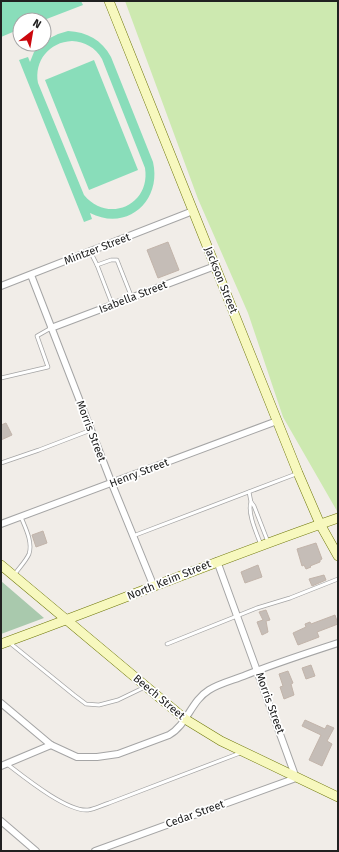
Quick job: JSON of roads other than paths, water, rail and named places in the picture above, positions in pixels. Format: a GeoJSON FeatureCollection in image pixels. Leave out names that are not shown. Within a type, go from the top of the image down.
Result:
{"type":"FeatureCollection","features":[{"type":"Feature","properties":{"kind":"street","name":"Jackson Street"},"geometry":{"type":"LineString","coordinates":[[109,2],[298,473],[320,524],[338,556]]}},
{"type":"Feature","properties":{"kind":"street","name":"Mintzer Street"},"geometry":{"type":"LineString","coordinates":[[1,286],[193,211]]}},
{"type":"Feature","properties":{"kind":"street","name":"Isabella Street"},"geometry":{"type":"LineString","coordinates":[[52,328],[215,266]]}},
{"type":"Feature","properties":{"kind":"street","name":"Morris Street"},"geometry":{"type":"LineString","coordinates":[[31,275],[112,484],[154,587]]}},
{"type":"Feature","properties":{"kind":"street","name":"Henry Street"},"geometry":{"type":"LineString","coordinates":[[2,522],[21,517],[112,484],[277,421]]}},
{"type":"Feature","properties":{"kind":"street","name":"North Keim Street"},"geometry":{"type":"LineString","coordinates":[[5,643],[154,587],[218,561],[338,518]]}},
{"type":"Feature","properties":{"kind":"street","name":"Morris Street"},"geometry":{"type":"LineString","coordinates":[[218,561],[296,778]]}},
{"type":"Feature","properties":{"kind":"street","name":"Beech Street"},"geometry":{"type":"LineString","coordinates":[[1,565],[185,719],[221,741],[338,797]]}},
{"type":"Feature","properties":{"kind":"street"},"geometry":{"type":"LineString","coordinates":[[1,703],[51,745],[77,757],[97,757],[118,754],[176,731],[194,704],[208,691],[258,670],[338,642]]}},
{"type":"Feature","properties":{"kind":"street"},"geometry":{"type":"LineString","coordinates":[[3,765],[51,745]]}},
{"type":"Feature","properties":{"kind":"street","name":"Cedar Street"},"geometry":{"type":"LineString","coordinates":[[95,851],[296,778]]}},
{"type":"Feature","properties":{"kind":"street"},"geometry":{"type":"LineString","coordinates":[[1,821],[36,851]]}},
{"type":"Feature","properties":{"kind":"lane"},"geometry":{"type":"LineString","coordinates":[[90,252],[112,305]]}},
{"type":"Feature","properties":{"kind":"lane"},"geometry":{"type":"LineString","coordinates":[[97,266],[111,260],[117,260],[132,298]]}},
{"type":"Feature","properties":{"kind":"lane"},"geometry":{"type":"LineString","coordinates":[[1,378],[48,367],[37,336],[52,328]]}},
{"type":"Feature","properties":{"kind":"lane"},"geometry":{"type":"LineString","coordinates":[[1,463],[91,430]]}},
{"type":"Feature","properties":{"kind":"lane"},"geometry":{"type":"LineString","coordinates":[[133,536],[298,473]]}},
{"type":"Feature","properties":{"kind":"lane"},"geometry":{"type":"LineString","coordinates":[[249,492],[251,502],[250,512],[265,545]]}},
{"type":"Feature","properties":{"kind":"lane"},"geometry":{"type":"LineString","coordinates":[[251,502],[254,506],[265,545]]}},
{"type":"Feature","properties":{"kind":"lane"},"geometry":{"type":"LineString","coordinates":[[14,576],[29,554],[30,547],[30,541],[21,517]]}},
{"type":"Feature","properties":{"kind":"lane"},"geometry":{"type":"LineString","coordinates":[[167,644],[338,579]]}},
{"type":"Feature","properties":{"kind":"lane"},"geometry":{"type":"LineString","coordinates":[[5,643],[86,704],[99,705],[118,700],[146,687]]}},
{"type":"Feature","properties":{"kind":"lane"},"geometry":{"type":"LineString","coordinates":[[3,765],[51,796],[70,805],[87,810],[244,752]]}}]}
